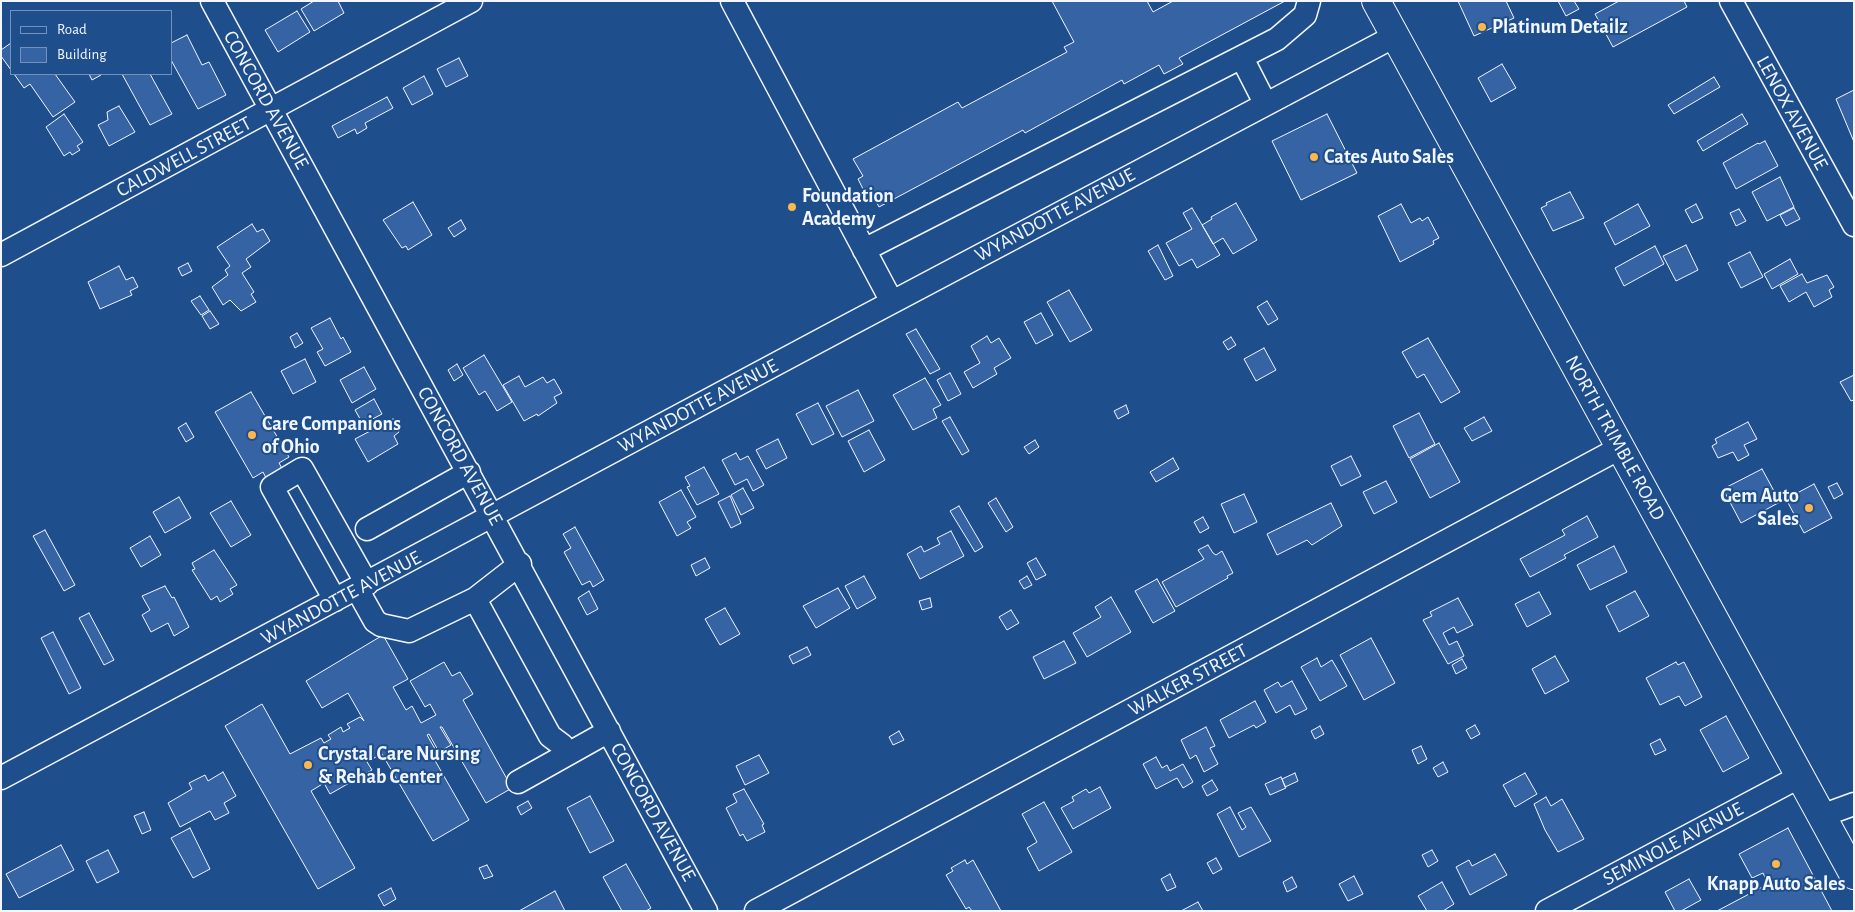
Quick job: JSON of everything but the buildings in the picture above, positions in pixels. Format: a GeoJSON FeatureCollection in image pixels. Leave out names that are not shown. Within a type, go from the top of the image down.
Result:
{"type":"FeatureCollection","features":[{"type":"Feature","properties":{"kind":"main road","name":"NORTH TRIMBLE ROAD"},"geometry":{"type":"LineString","coordinates":[[1376,1],[1854,875]]}},
{"type":"Feature","properties":{"kind":"street","name":"CONCORD AVENUE"},"geometry":{"type":"LineString","coordinates":[[212,1],[520,564],[706,911]]}},
{"type":"Feature","properties":{"kind":"street","name":"CALDWELL STREET"},"geometry":{"type":"LineString","coordinates":[[1,255],[472,1]]}},
{"type":"Feature","properties":{"kind":"street"},"geometry":{"type":"LineString","coordinates":[[732,1],[892,302]]}},
{"type":"Feature","properties":{"kind":"street"},"geometry":{"type":"LineString","coordinates":[[864,250],[1277,39],[1305,15],[1308,1]]}},
{"type":"Feature","properties":{"kind":"street","name":"LENOX AVENUE"},"geometry":{"type":"LineString","coordinates":[[1731,1],[1854,224]]}},
{"type":"Feature","properties":{"kind":"street","name":"WYANDOTTE AVENUE"},"geometry":{"type":"LineString","coordinates":[[1,778],[1265,103],[1395,36]]}},
{"type":"Feature","properties":{"kind":"street"},"geometry":{"type":"LineString","coordinates":[[1242,58],[1265,103]]}},
{"type":"Feature","properties":{"kind":"street","name":"WALKER STREET"},"geometry":{"type":"LineString","coordinates":[[756,911],[1620,448]]}},
{"type":"Feature","properties":{"kind":"street"},"geometry":{"type":"LineString","coordinates":[[336,600],[272,487],[302,470],[362,586],[374,621],[402,631],[409,631],[475,599],[520,564]]}},
{"type":"Feature","properties":{"kind":"street"},"geometry":{"type":"LineString","coordinates":[[367,528],[469,472]]}},
{"type":"Feature","properties":{"kind":"street"},"geometry":{"type":"LineString","coordinates":[[475,599],[550,736],[562,745],[567,754]]}},
{"type":"Feature","properties":{"kind":"street"},"geometry":{"type":"LineString","coordinates":[[518,782],[608,731]]}},
{"type":"Feature","properties":{"kind":"street","name":"SEMINOLE AVENUE"},"geometry":{"type":"LineString","coordinates":[[1547,911],[1799,776]]}},
{"type":"Feature","properties":{"kind":"street"},"geometry":{"type":"LineString","coordinates":[[1821,816],[1854,804]]}},
{"type":"Feature","properties":{"kind":"place","name":"Platinum Detailz"},"geometry":{"type":"Point","coordinates":[1482,27]}},
{"type":"Feature","properties":{"kind":"place","name":"Cates Auto Sales"},"geometry":{"type":"Point","coordinates":[1314,157]}},
{"type":"Feature","properties":{"kind":"place","name":"Foundation Academy"},"geometry":{"type":"Point","coordinates":[792,207]}},
{"type":"Feature","properties":{"kind":"place","name":"Care Companions of Ohio"},"geometry":{"type":"Point","coordinates":[252,435]}},
{"type":"Feature","properties":{"kind":"place","name":"Gem Auto Sales"},"geometry":{"type":"Point","coordinates":[1809,508]}},
{"type":"Feature","properties":{"kind":"place","name":"Crystal Care Nursing & Rehab Center"},"geometry":{"type":"Point","coordinates":[308,765]}},
{"type":"Feature","properties":{"kind":"place","name":"Knapp Auto Sales"},"geometry":{"type":"Point","coordinates":[1776,864]}}]}
